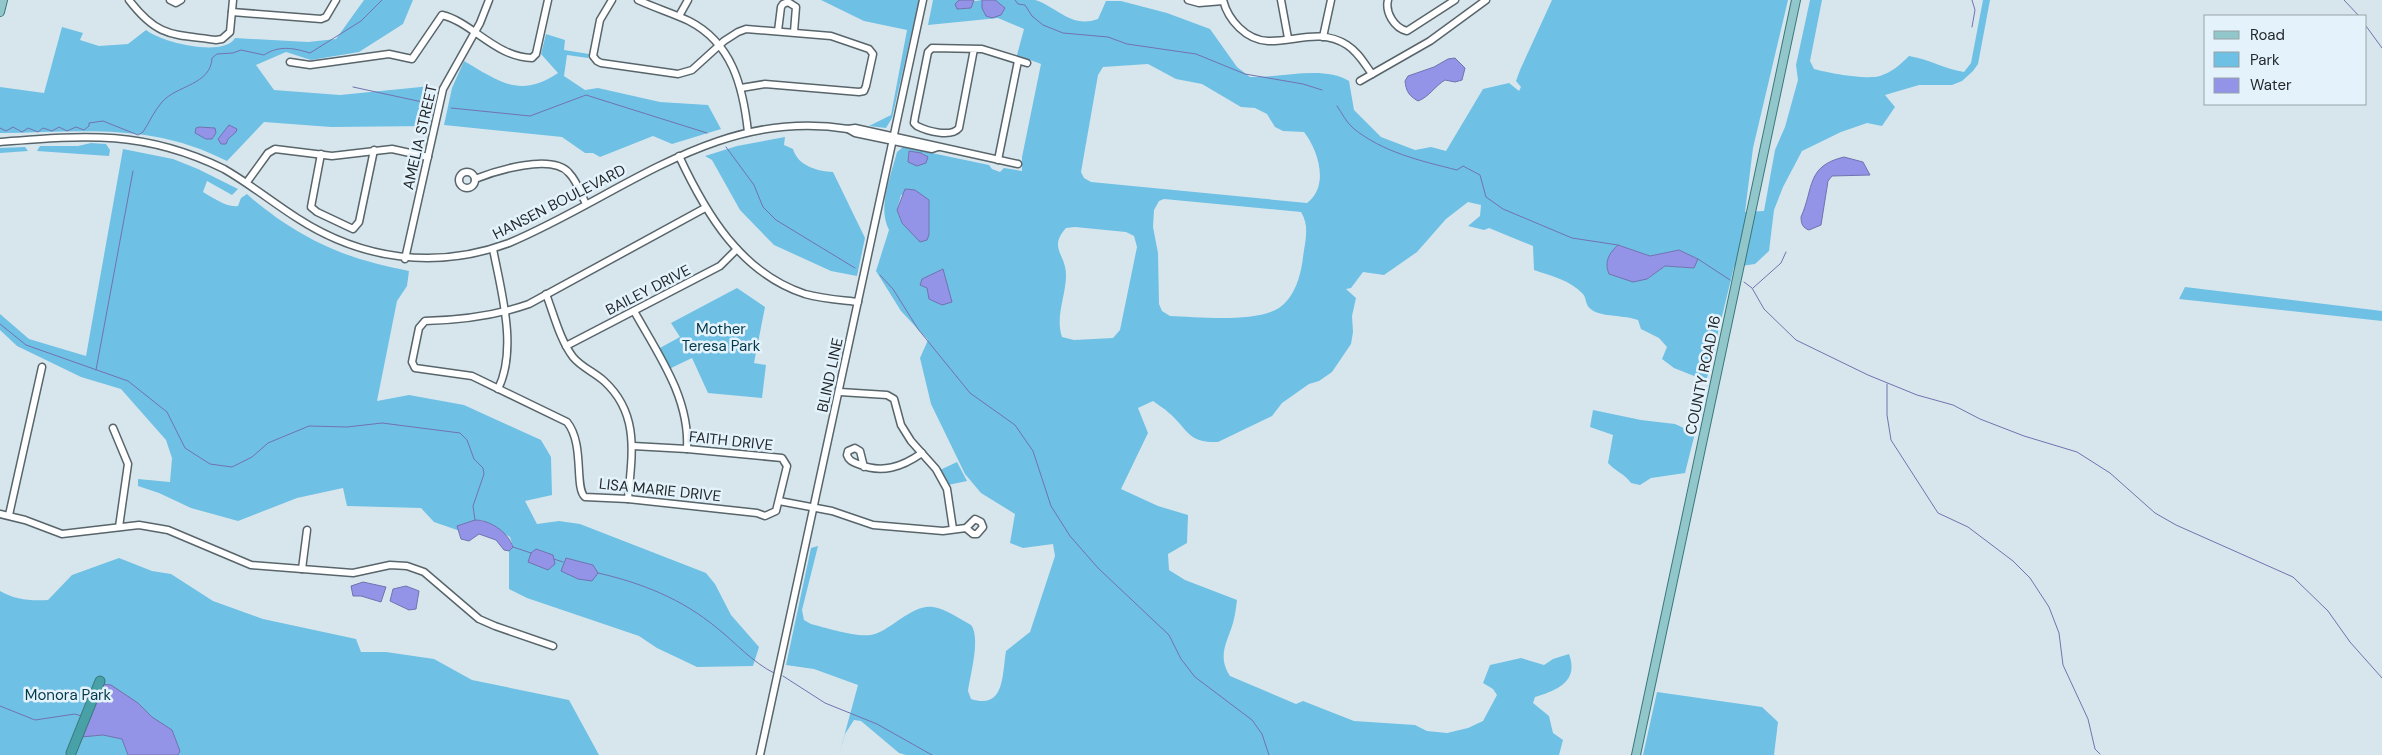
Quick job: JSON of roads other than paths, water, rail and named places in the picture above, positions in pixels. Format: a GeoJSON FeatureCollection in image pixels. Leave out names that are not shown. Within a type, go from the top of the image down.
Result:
{"type":"FeatureCollection","features":[{"type":"Feature","properties":{"kind":"highway"},"geometry":{"type":"LineString","coordinates":[[71,753],[100,681]]}},
{"type":"Feature","properties":{"kind":"main road"},"geometry":{"type":"LineString","coordinates":[[0,11],[2,0]]}},
{"type":"Feature","properties":{"kind":"main road","name":"COUNTY ROAD 16"},"geometry":{"type":"LineString","coordinates":[[1636,755],[1796,0]]}},
{"type":"Feature","properties":{"kind":"street"},"geometry":{"type":"LineString","coordinates":[[129,0],[148,22],[169,34],[216,40],[228,35],[233,0]]}},
{"type":"Feature","properties":{"kind":"street"},"geometry":{"type":"LineString","coordinates":[[170,0],[176,3],[181,0]]}},
{"type":"Feature","properties":{"kind":"street"},"geometry":{"type":"LineString","coordinates":[[232,12],[321,19],[326,17],[336,0]]}},
{"type":"Feature","properties":{"kind":"street","name":"AMELIA STREET"},"geometry":{"type":"LineString","coordinates":[[406,259],[443,89],[489,0]]}},
{"type":"Feature","properties":{"kind":"street"},"geometry":{"type":"LineString","coordinates":[[290,62],[310,65],[389,54],[412,59],[442,15],[508,52],[524,58],[532,58],[536,54],[548,0]]}},
{"type":"Feature","properties":{"kind":"street"},"geometry":{"type":"LineString","coordinates":[[612,0],[600,20],[593,56],[597,61],[678,74],[692,70],[720,44],[746,29],[831,36],[872,51],[873,54],[864,91],[765,84],[741,88]]}},
{"type":"Feature","properties":{"kind":"street"},"geometry":{"type":"LineString","coordinates":[[638,0],[679,16],[698,26],[720,44],[734,67],[741,88],[748,132]]}},
{"type":"Feature","properties":{"kind":"street"},"geometry":{"type":"LineString","coordinates":[[679,16],[688,0]]}},
{"type":"Feature","properties":{"kind":"street","name":"BLIND LINE"},"geometry":{"type":"LineString","coordinates":[[760,755],[895,138],[923,0]]}},
{"type":"Feature","properties":{"kind":"street"},"geometry":{"type":"LineString","coordinates":[[1188,0],[1199,4],[1223,1],[1230,19],[1246,33],[1257,39],[1269,42],[1288,38],[1323,36],[1347,45],[1359,55],[1372,74]]}},
{"type":"Feature","properties":{"kind":"street"},"geometry":{"type":"LineString","coordinates":[[1281,0],[1288,38]]}},
{"type":"Feature","properties":{"kind":"street"},"geometry":{"type":"LineString","coordinates":[[1323,36],[1331,0]]}},
{"type":"Feature","properties":{"kind":"street"},"geometry":{"type":"LineString","coordinates":[[1388,0],[1386,6],[1389,16],[1404,31],[1409,31],[1455,0]]}},
{"type":"Feature","properties":{"kind":"street"},"geometry":{"type":"LineString","coordinates":[[1360,81],[1430,41],[1486,0]]}},
{"type":"Feature","properties":{"kind":"street"},"geometry":{"type":"LineString","coordinates":[[778,31],[781,7],[788,2],[796,6],[794,32]]}},
{"type":"Feature","properties":{"kind":"street"},"geometry":{"type":"LineString","coordinates":[[974,49],[959,128],[956,132],[948,134],[921,128],[914,123],[928,52],[932,48],[974,49],[1027,63]]}},
{"type":"Feature","properties":{"kind":"street"},"geometry":{"type":"LineString","coordinates":[[998,160],[1018,61]]}},
{"type":"Feature","properties":{"kind":"street","name":"HANSEN BOULEVARD"},"geometry":{"type":"LineString","coordinates":[[0,142],[82,136],[126,138],[158,144],[206,160],[247,182],[297,218],[328,236],[351,246],[406,259],[449,258],[493,249],[524,237],[679,156],[714,141],[748,132],[804,124],[848,129],[855,133],[895,138],[932,149],[938,147],[1018,164]]}},
{"type":"Feature","properties":{"kind":"street"},"geometry":{"type":"LineString","coordinates":[[247,182],[268,153],[276,149],[332,156],[392,149],[428,156]]}},
{"type":"Feature","properties":{"kind":"street"},"geometry":{"type":"LineString","coordinates":[[321,154],[311,207],[317,212],[353,229],[359,222],[374,150]]}},
{"type":"Feature","properties":{"kind":"street"},"geometry":{"type":"LineString","coordinates":[[679,156],[705,208],[720,230],[738,250],[764,273],[791,288],[816,296],[858,302]]}},
{"type":"Feature","properties":{"kind":"street"},"geometry":{"type":"LineString","coordinates":[[475,179],[525,164],[547,165],[568,171],[586,204]]}},
{"type":"Feature","properties":{"kind":"street","name":"LISA MARIE DRIVE"},"geometry":{"type":"LineString","coordinates":[[705,208],[529,304],[506,313],[473,318],[425,321],[420,328],[412,362],[417,369],[472,376],[560,418],[573,430],[579,453],[581,492],[584,496],[628,498],[765,516],[776,511],[779,501]]}},
{"type":"Feature","properties":{"kind":"street"},"geometry":{"type":"LineString","coordinates":[[493,249],[506,313],[506,367],[498,389]]}},
{"type":"Feature","properties":{"kind":"street","name":"BAILEY DRIVE"},"geometry":{"type":"LineString","coordinates":[[566,346],[720,266],[738,250]]}},
{"type":"Feature","properties":{"kind":"street"},"geometry":{"type":"LineString","coordinates":[[546,294],[566,346],[575,359],[604,381],[622,402],[631,429],[633,446],[628,498]]}},
{"type":"Feature","properties":{"kind":"street"},"geometry":{"type":"LineString","coordinates":[[634,311],[678,393],[688,430],[687,448]]}},
{"type":"Feature","properties":{"kind":"street"},"geometry":{"type":"LineString","coordinates":[[9,516],[42,367]]}},
{"type":"Feature","properties":{"kind":"street"},"geometry":{"type":"LineString","coordinates":[[840,392],[887,395],[894,398],[901,425],[936,470],[947,489],[953,529]]}},
{"type":"Feature","properties":{"kind":"street"},"geometry":{"type":"LineString","coordinates":[[113,428],[128,464],[119,527]]}},
{"type":"Feature","properties":{"kind":"street","name":"FAITH DRIVE"},"geometry":{"type":"LineString","coordinates":[[633,446],[687,448],[782,458],[787,466],[779,501]]}},
{"type":"Feature","properties":{"kind":"street"},"geometry":{"type":"LineString","coordinates":[[864,467],[888,469],[901,466],[922,453]]}},
{"type":"Feature","properties":{"kind":"street"},"geometry":{"type":"LineString","coordinates":[[779,501],[849,516],[873,525],[943,531],[966,528]]}},
{"type":"Feature","properties":{"kind":"street"},"geometry":{"type":"LineString","coordinates":[[0,514],[62,534],[139,525],[159,528],[243,563],[302,570],[353,573],[390,565],[407,566],[424,572],[479,619],[553,646]]}},
{"type":"Feature","properties":{"kind":"street"},"geometry":{"type":"LineString","coordinates":[[302,570],[308,530]]}},
{"type":"Feature","properties":{"kind":"water"},"geometry":{"type":"Polygon","coordinates":[[[959,0],[974,0],[971,8],[957,9],[955,4],[959,0]]]}},
{"type":"Feature","properties":{"kind":"water"},"geometry":{"type":"Polygon","coordinates":[[[982,0],[995,0],[1005,8],[1001,15],[992,18],[986,16],[982,8],[982,0]]]}},
{"type":"Feature","properties":{"kind":"water"},"geometry":{"type":"Polygon","coordinates":[[[1455,58],[1465,68],[1462,80],[1455,82],[1445,80],[1418,101],[1410,95],[1405,81],[1408,76],[1434,67],[1448,59],[1455,58]]]}},
{"type":"Feature","properties":{"kind":"water"},"geometry":{"type":"Polygon","coordinates":[[[229,125],[237,129],[236,132],[228,139],[226,144],[221,144],[218,139],[229,125]]]}},
{"type":"Feature","properties":{"kind":"water"},"geometry":{"type":"Polygon","coordinates":[[[196,128],[215,128],[216,133],[212,139],[206,139],[195,133],[196,128]]]}},
{"type":"Feature","properties":{"kind":"water"},"geometry":{"type":"Polygon","coordinates":[[[909,151],[921,153],[928,157],[926,163],[917,166],[908,162],[909,151]]]}},
{"type":"Feature","properties":{"kind":"water"},"geometry":{"type":"Polygon","coordinates":[[[1844,157],[1863,162],[1870,175],[1832,176],[1828,181],[1821,225],[1809,230],[1801,222],[1801,217],[1813,180],[1823,166],[1844,157]]]}},
{"type":"Feature","properties":{"kind":"water"},"geometry":{"type":"Polygon","coordinates":[[[905,189],[915,190],[929,200],[929,235],[927,240],[920,242],[902,223],[897,210],[905,189]]]}},
{"type":"Feature","properties":{"kind":"water"},"geometry":{"type":"Polygon","coordinates":[[[1618,245],[1650,256],[1679,250],[1698,259],[1694,268],[1665,266],[1647,279],[1633,282],[1609,274],[1608,258],[1618,245]]]}},
{"type":"Feature","properties":{"kind":"water"},"geometry":{"type":"Polygon","coordinates":[[[943,269],[952,302],[942,305],[929,299],[927,288],[920,285],[922,279],[943,269]]]}},
{"type":"Feature","properties":{"kind":"water"},"geometry":{"type":"Polygon","coordinates":[[[475,520],[487,522],[498,528],[507,536],[513,547],[509,551],[504,550],[496,540],[479,534],[469,541],[461,539],[457,526],[475,520]]]}},
{"type":"Feature","properties":{"kind":"water"},"geometry":{"type":"Polygon","coordinates":[[[536,549],[553,555],[555,564],[548,570],[528,562],[531,553],[536,549]]]}},
{"type":"Feature","properties":{"kind":"water"},"geometry":{"type":"Polygon","coordinates":[[[566,558],[593,565],[598,573],[592,581],[578,579],[561,571],[566,558]]]}},
{"type":"Feature","properties":{"kind":"water"},"geometry":{"type":"Polygon","coordinates":[[[363,582],[386,587],[381,602],[361,596],[353,596],[351,586],[363,582]]]}},
{"type":"Feature","properties":{"kind":"water"},"geometry":{"type":"Polygon","coordinates":[[[406,586],[419,591],[416,609],[409,610],[390,601],[393,589],[406,586]]]}},
{"type":"Feature","properties":{"kind":"water"},"geometry":{"type":"Polygon","coordinates":[[[102,684],[111,685],[138,703],[152,717],[172,730],[180,751],[178,755],[128,755],[122,739],[103,735],[81,737],[102,684]]]}},
{"type":"Feature","properties":{"kind":"waterway"},"geometry":{"type":"LineString","coordinates":[[0,128],[6,131],[13,127],[22,132],[28,128],[38,132],[43,128],[52,131],[59,127],[67,131],[76,127],[84,130],[89,126],[89,123],[103,121],[138,135],[143,132],[154,113],[168,96],[192,84],[206,74],[212,58],[217,54],[233,53],[241,50],[264,55],[275,50],[287,48],[310,53],[361,21],[382,0]]}},
{"type":"Feature","properties":{"kind":"waterway"},"geometry":{"type":"LineString","coordinates":[[1015,0],[1018,4],[1025,5],[1032,16],[1043,25],[1063,33],[1108,37],[1127,44],[1196,54],[1245,74],[1303,84],[1322,90]]}},
{"type":"Feature","properties":{"kind":"waterway"},"geometry":{"type":"LineString","coordinates":[[1972,0],[1975,10],[1972,27]]}},
{"type":"Feature","properties":{"kind":"waterway"},"geometry":{"type":"LineString","coordinates":[[2344,0],[2358,15]]}},
{"type":"Feature","properties":{"kind":"waterway"},"geometry":{"type":"LineString","coordinates":[[2367,27],[2382,48]]}},
{"type":"Feature","properties":{"kind":"waterway"},"geometry":{"type":"LineString","coordinates":[[353,87],[427,103]]}},
{"type":"Feature","properties":{"kind":"waterway"},"geometry":{"type":"LineString","coordinates":[[451,108],[530,116],[586,95],[707,133]]}},
{"type":"Feature","properties":{"kind":"waterway"},"geometry":{"type":"LineString","coordinates":[[1337,106],[1353,128],[1376,143],[1402,155],[1457,170],[1463,166],[1480,175],[1486,197],[1503,209],[1572,238],[1618,245]]}},
{"type":"Feature","properties":{"kind":"waterway"},"geometry":{"type":"LineString","coordinates":[[726,147],[754,185],[763,207],[776,220],[855,268]]}},
{"type":"Feature","properties":{"kind":"waterway"},"geometry":{"type":"LineString","coordinates":[[96,370],[133,171]]}},
{"type":"Feature","properties":{"kind":"waterway"},"geometry":{"type":"LineString","coordinates":[[1753,288],[1781,263],[1786,252]]}},
{"type":"Feature","properties":{"kind":"waterway"},"geometry":{"type":"LineString","coordinates":[[1698,259],[1730,280]]}},
{"type":"Feature","properties":{"kind":"waterway"},"geometry":{"type":"LineString","coordinates":[[880,275],[893,289],[918,329],[970,393],[1015,425],[1033,451],[1051,506],[1070,536],[1098,568],[1169,635],[1181,659],[1195,677],[1252,720],[1262,734],[1269,755]]}},
{"type":"Feature","properties":{"kind":"waterway"},"geometry":{"type":"LineString","coordinates":[[1744,282],[1752,288],[1764,309],[1796,340],[1868,375],[1917,395],[1953,405],[1980,419],[2024,436],[2077,452],[2110,473],[2155,513],[2176,525],[2293,577],[2328,611],[2350,642],[2382,678]]}},
{"type":"Feature","properties":{"kind":"waterway"},"geometry":{"type":"LineString","coordinates":[[0,324],[26,345],[128,381],[167,412],[185,448],[210,464],[232,467],[252,457],[268,443],[309,426],[347,427],[382,423],[460,433],[467,440],[474,459],[483,468],[484,474],[473,506],[475,520]]}},
{"type":"Feature","properties":{"kind":"waterway"},"geometry":{"type":"LineString","coordinates":[[1887,384],[1887,415],[1891,440],[1938,513],[1968,527],[2013,561],[2030,578],[2049,607],[2059,633],[2063,665],[2088,719],[2095,749],[2100,754]]}},
{"type":"Feature","properties":{"kind":"waterway"},"geometry":{"type":"LineString","coordinates":[[513,547],[531,553]]}},
{"type":"Feature","properties":{"kind":"waterway"},"geometry":{"type":"LineString","coordinates":[[554,559],[563,562]]}},
{"type":"Feature","properties":{"kind":"waterway"},"geometry":{"type":"LineString","coordinates":[[598,573],[646,587],[676,600],[704,618],[744,652],[774,673]]}},
{"type":"Feature","properties":{"kind":"waterway"},"geometry":{"type":"LineString","coordinates":[[783,676],[825,703],[877,724],[932,755]]}},
{"type":"Feature","properties":{"kind":"waterway"},"geometry":{"type":"LineString","coordinates":[[0,706],[35,720],[75,714],[81,716]]}},
{"type":"Feature","properties":{"kind":"park label","name":"Mother Teresa Park"},"geometry":{"type":"Point","coordinates":[721,338]}},
{"type":"Feature","properties":{"kind":"park label","name":"Monora Park"},"geometry":{"type":"Point","coordinates":[68,695]}}]}
